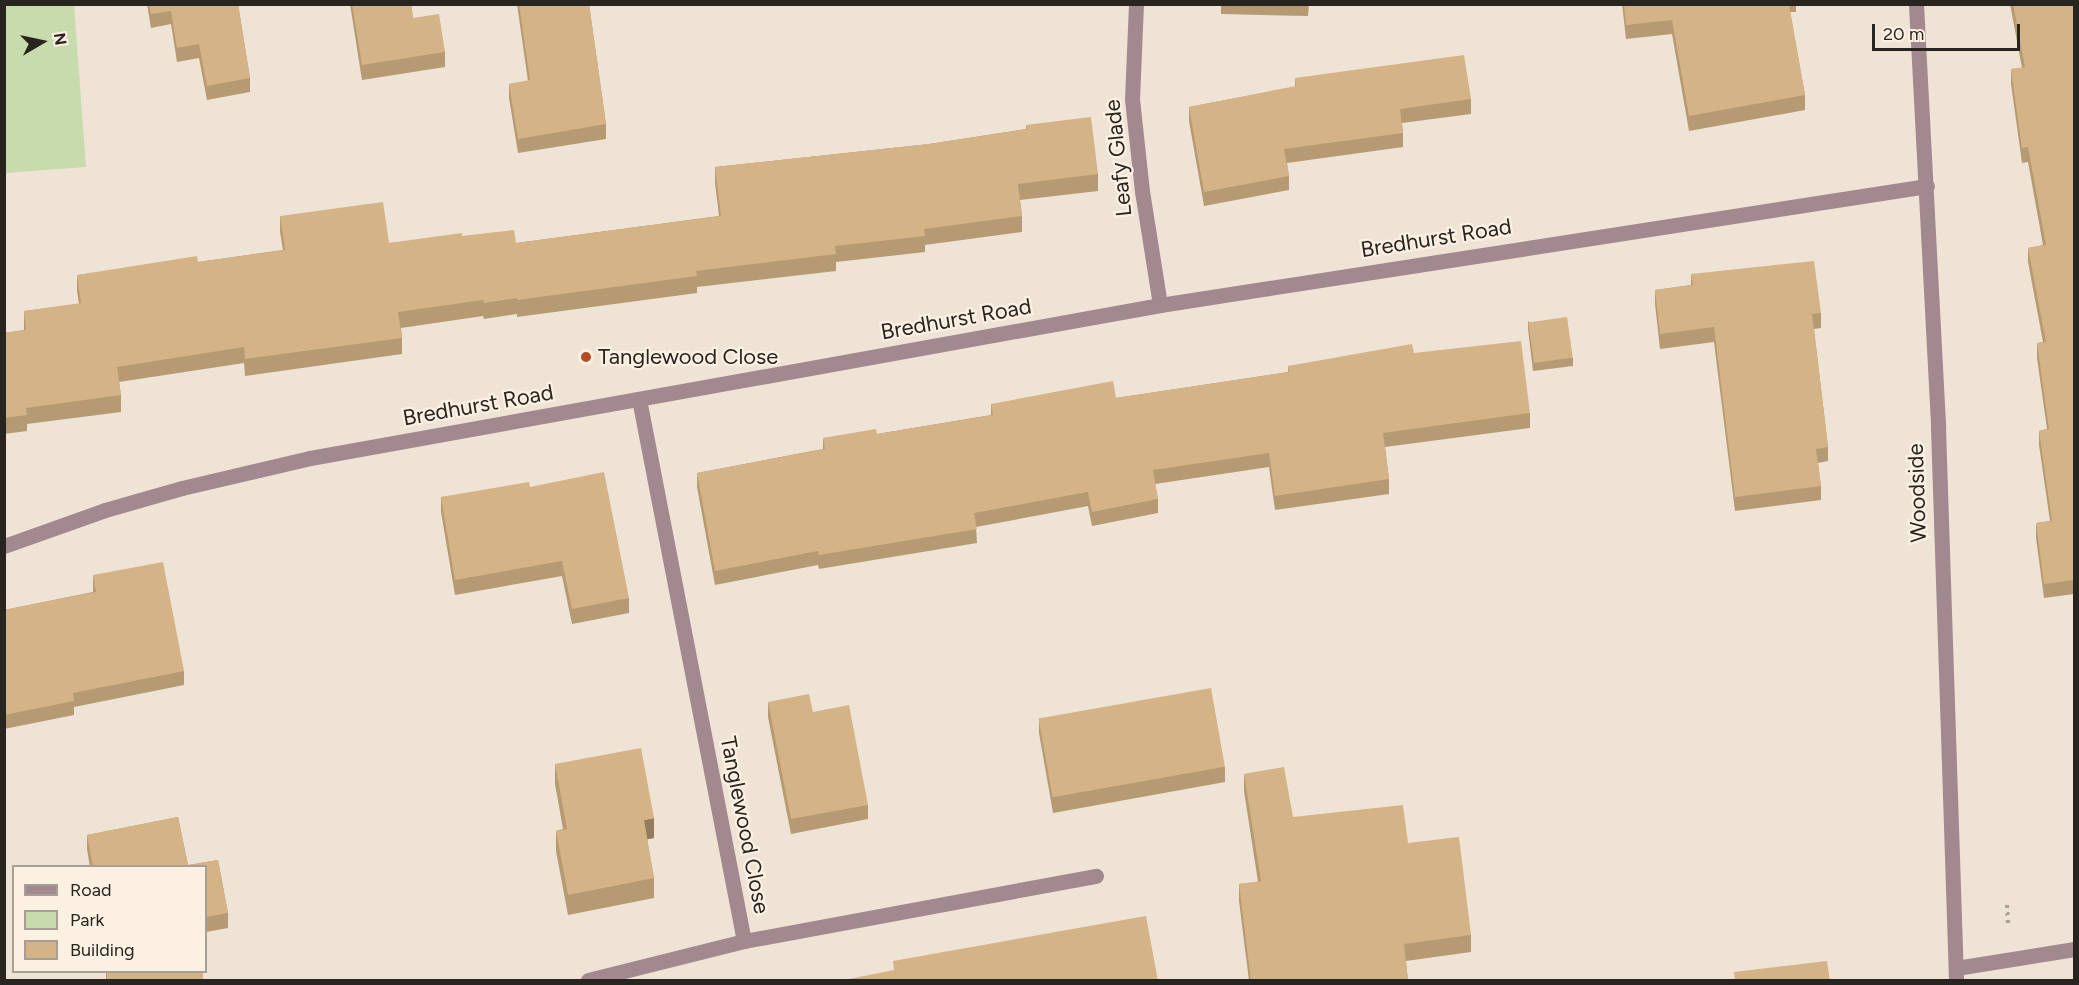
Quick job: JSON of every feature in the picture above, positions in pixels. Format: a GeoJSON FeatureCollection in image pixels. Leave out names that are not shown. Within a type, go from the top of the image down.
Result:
{"type":"FeatureCollection","features":[{"type":"Feature","properties":{"kind":"street","name":"Leafy Glade"},"geometry":{"type":"LineString","coordinates":[[1136,4],[1132,99],[1142,191],[1160,305]]}},
{"type":"Feature","properties":{"kind":"street","name":"Woodside"},"geometry":{"type":"LineString","coordinates":[[1916,4],[1927,186],[1956,974]]}},
{"type":"Feature","properties":{"kind":"street","name":"Bredhurst Road"},"geometry":{"type":"LineString","coordinates":[[4,546],[105,510],[182,488],[310,458],[1160,305],[1927,186]]}},
{"type":"Feature","properties":{"kind":"street","name":"Tanglewood Close"},"geometry":{"type":"LineString","coordinates":[[639,399],[744,941]]}},
{"type":"Feature","properties":{"kind":"street","name":"Tanglewood Close"},"geometry":{"type":"LineString","coordinates":[[588,981],[744,941],[1096,876]]}},
{"type":"Feature","properties":{"kind":"street"},"geometry":{"type":"LineString","coordinates":[[1956,974],[2074,949]]}},
{"type":"Feature","properties":{"kind":"green space"},"geometry":{"type":"Polygon","coordinates":[[[5,4],[74,5],[86,167],[5,173],[5,4]]]}},
{"type":"Feature","properties":{"kind":"building"},"geometry":{"type":"Polygon","coordinates":[[[149,4],[238,4],[250,78],[207,86],[199,44],[177,48],[171,11],[151,14],[149,4]]]}},
{"type":"Feature","properties":{"kind":"building"},"geometry":{"type":"Polygon","coordinates":[[[352,4],[411,4],[413,18],[439,14],[445,52],[362,65],[352,4]]]}},
{"type":"Feature","properties":{"kind":"building"},"geometry":{"type":"Polygon","coordinates":[[[519,4],[589,4],[606,124],[518,139],[509,84],[530,80],[519,4]]]}},
{"type":"Feature","properties":{"kind":"building"},"geometry":{"type":"Polygon","coordinates":[[[1624,4],[1789,4],[1805,95],[1689,116],[1672,20],[1626,25],[1624,4]]]}},
{"type":"Feature","properties":{"kind":"building"},"geometry":{"type":"Polygon","coordinates":[[[2013,4],[2074,4],[2074,580],[2044,584],[2036,523],[2052,521],[2039,431],[2049,429],[2037,343],[2046,342],[2028,248],[2046,245],[2028,147],[2022,148],[2011,69],[2025,67],[2013,4]]]}},
{"type":"Feature","properties":{"kind":"building"},"geometry":{"type":"Polygon","coordinates":[[[1464,55],[1471,99],[1400,109],[1403,133],[1284,149],[1289,176],[1204,192],[1189,107],[1296,86],[1295,78],[1464,55]]]}},
{"type":"Feature","properties":{"kind":"building"},"geometry":{"type":"Polygon","coordinates":[[[1091,117],[1098,174],[1018,184],[1022,216],[924,229],[925,236],[835,246],[836,254],[696,271],[697,276],[517,300],[517,298],[484,303],[483,300],[398,312],[402,338],[245,359],[244,347],[117,367],[121,395],[26,408],[27,415],[4,418],[4,333],[26,330],[24,311],[81,303],[77,275],[197,256],[198,262],[285,250],[280,216],[383,202],[389,243],[462,233],[462,236],[514,230],[516,243],[721,216],[715,167],[929,144],[1027,129],[1026,125],[1091,117]]]}},
{"type":"Feature","properties":{"kind":"building"},"geometry":{"type":"Polygon","coordinates":[[[1814,261],[1821,313],[1812,314],[1828,447],[1816,449],[1821,486],[1735,497],[1714,327],[1660,334],[1655,290],[1693,285],[1691,274],[1814,261]]]}},
{"type":"Feature","properties":{"kind":"building"},"geometry":{"type":"Polygon","coordinates":[[[1567,317],[1573,358],[1534,363],[1528,322],[1567,317]]]}},
{"type":"Feature","properties":{"kind":"building"},"geometry":{"type":"Polygon","coordinates":[[[1521,341],[1530,413],[1383,433],[1389,479],[1275,496],[1269,453],[1153,470],[1158,499],[1092,512],[1088,492],[974,513],[977,529],[819,555],[818,551],[715,571],[697,473],[825,449],[823,438],[876,429],[877,434],[993,415],[991,404],[1113,381],[1116,398],[1289,372],[1288,366],[1412,344],[1414,353],[1521,341]]]}},
{"type":"Feature","properties":{"kind":"building"},"geometry":{"type":"Polygon","coordinates":[[[604,472],[629,598],[572,609],[562,561],[455,580],[441,497],[529,482],[530,487],[604,472]]]}},
{"type":"Feature","properties":{"kind":"building"},"geometry":{"type":"Polygon","coordinates":[[[163,562],[184,671],[73,693],[74,701],[4,715],[4,610],[96,592],[93,575],[163,562]]]}},
{"type":"Feature","properties":{"kind":"building"},"geometry":{"type":"Polygon","coordinates":[[[1211,688],[1225,767],[1053,797],[1039,718],[1211,688]]]}},
{"type":"Feature","properties":{"kind":"building"},"geometry":{"type":"Polygon","coordinates":[[[809,694],[813,712],[849,705],[868,805],[791,819],[768,702],[809,694]]]}},
{"type":"Feature","properties":{"kind":"building"},"geometry":{"type":"Polygon","coordinates":[[[641,748],[654,818],[644,820],[654,878],[568,895],[556,831],[567,829],[555,764],[641,748]]]}},
{"type":"Feature","properties":{"kind":"building"},"geometry":{"type":"Polygon","coordinates":[[[1284,767],[1293,817],[1403,805],[1408,843],[1459,837],[1471,935],[1404,944],[1408,981],[1251,981],[1239,884],[1261,881],[1244,774],[1284,767]]]}},
{"type":"Feature","properties":{"kind":"building"},"geometry":{"type":"Polygon","coordinates":[[[178,817],[188,865],[93,865],[87,835],[178,817]]]}},
{"type":"Feature","properties":{"kind":"building"},"geometry":{"type":"Polygon","coordinates":[[[218,860],[228,913],[207,917],[207,865],[188,865],[218,860]]]}},
{"type":"Feature","properties":{"kind":"building"},"geometry":{"type":"Polygon","coordinates":[[[1146,916],[1158,981],[839,981],[894,970],[893,961],[1146,916]]]}},
{"type":"Feature","properties":{"kind":"building"},"geometry":{"type":"Polygon","coordinates":[[[1827,961],[1830,981],[1735,981],[1734,972],[1827,961]]]}},
{"type":"Feature","properties":{"kind":"building"},"geometry":{"type":"Polygon","coordinates":[[[107,973],[203,973],[203,980],[107,980],[107,973]]]}},
{"type":"Feature","properties":{"kind":"place","name":"Tanglewood Close"},"geometry":{"type":"Point","coordinates":[586,357]}}]}
